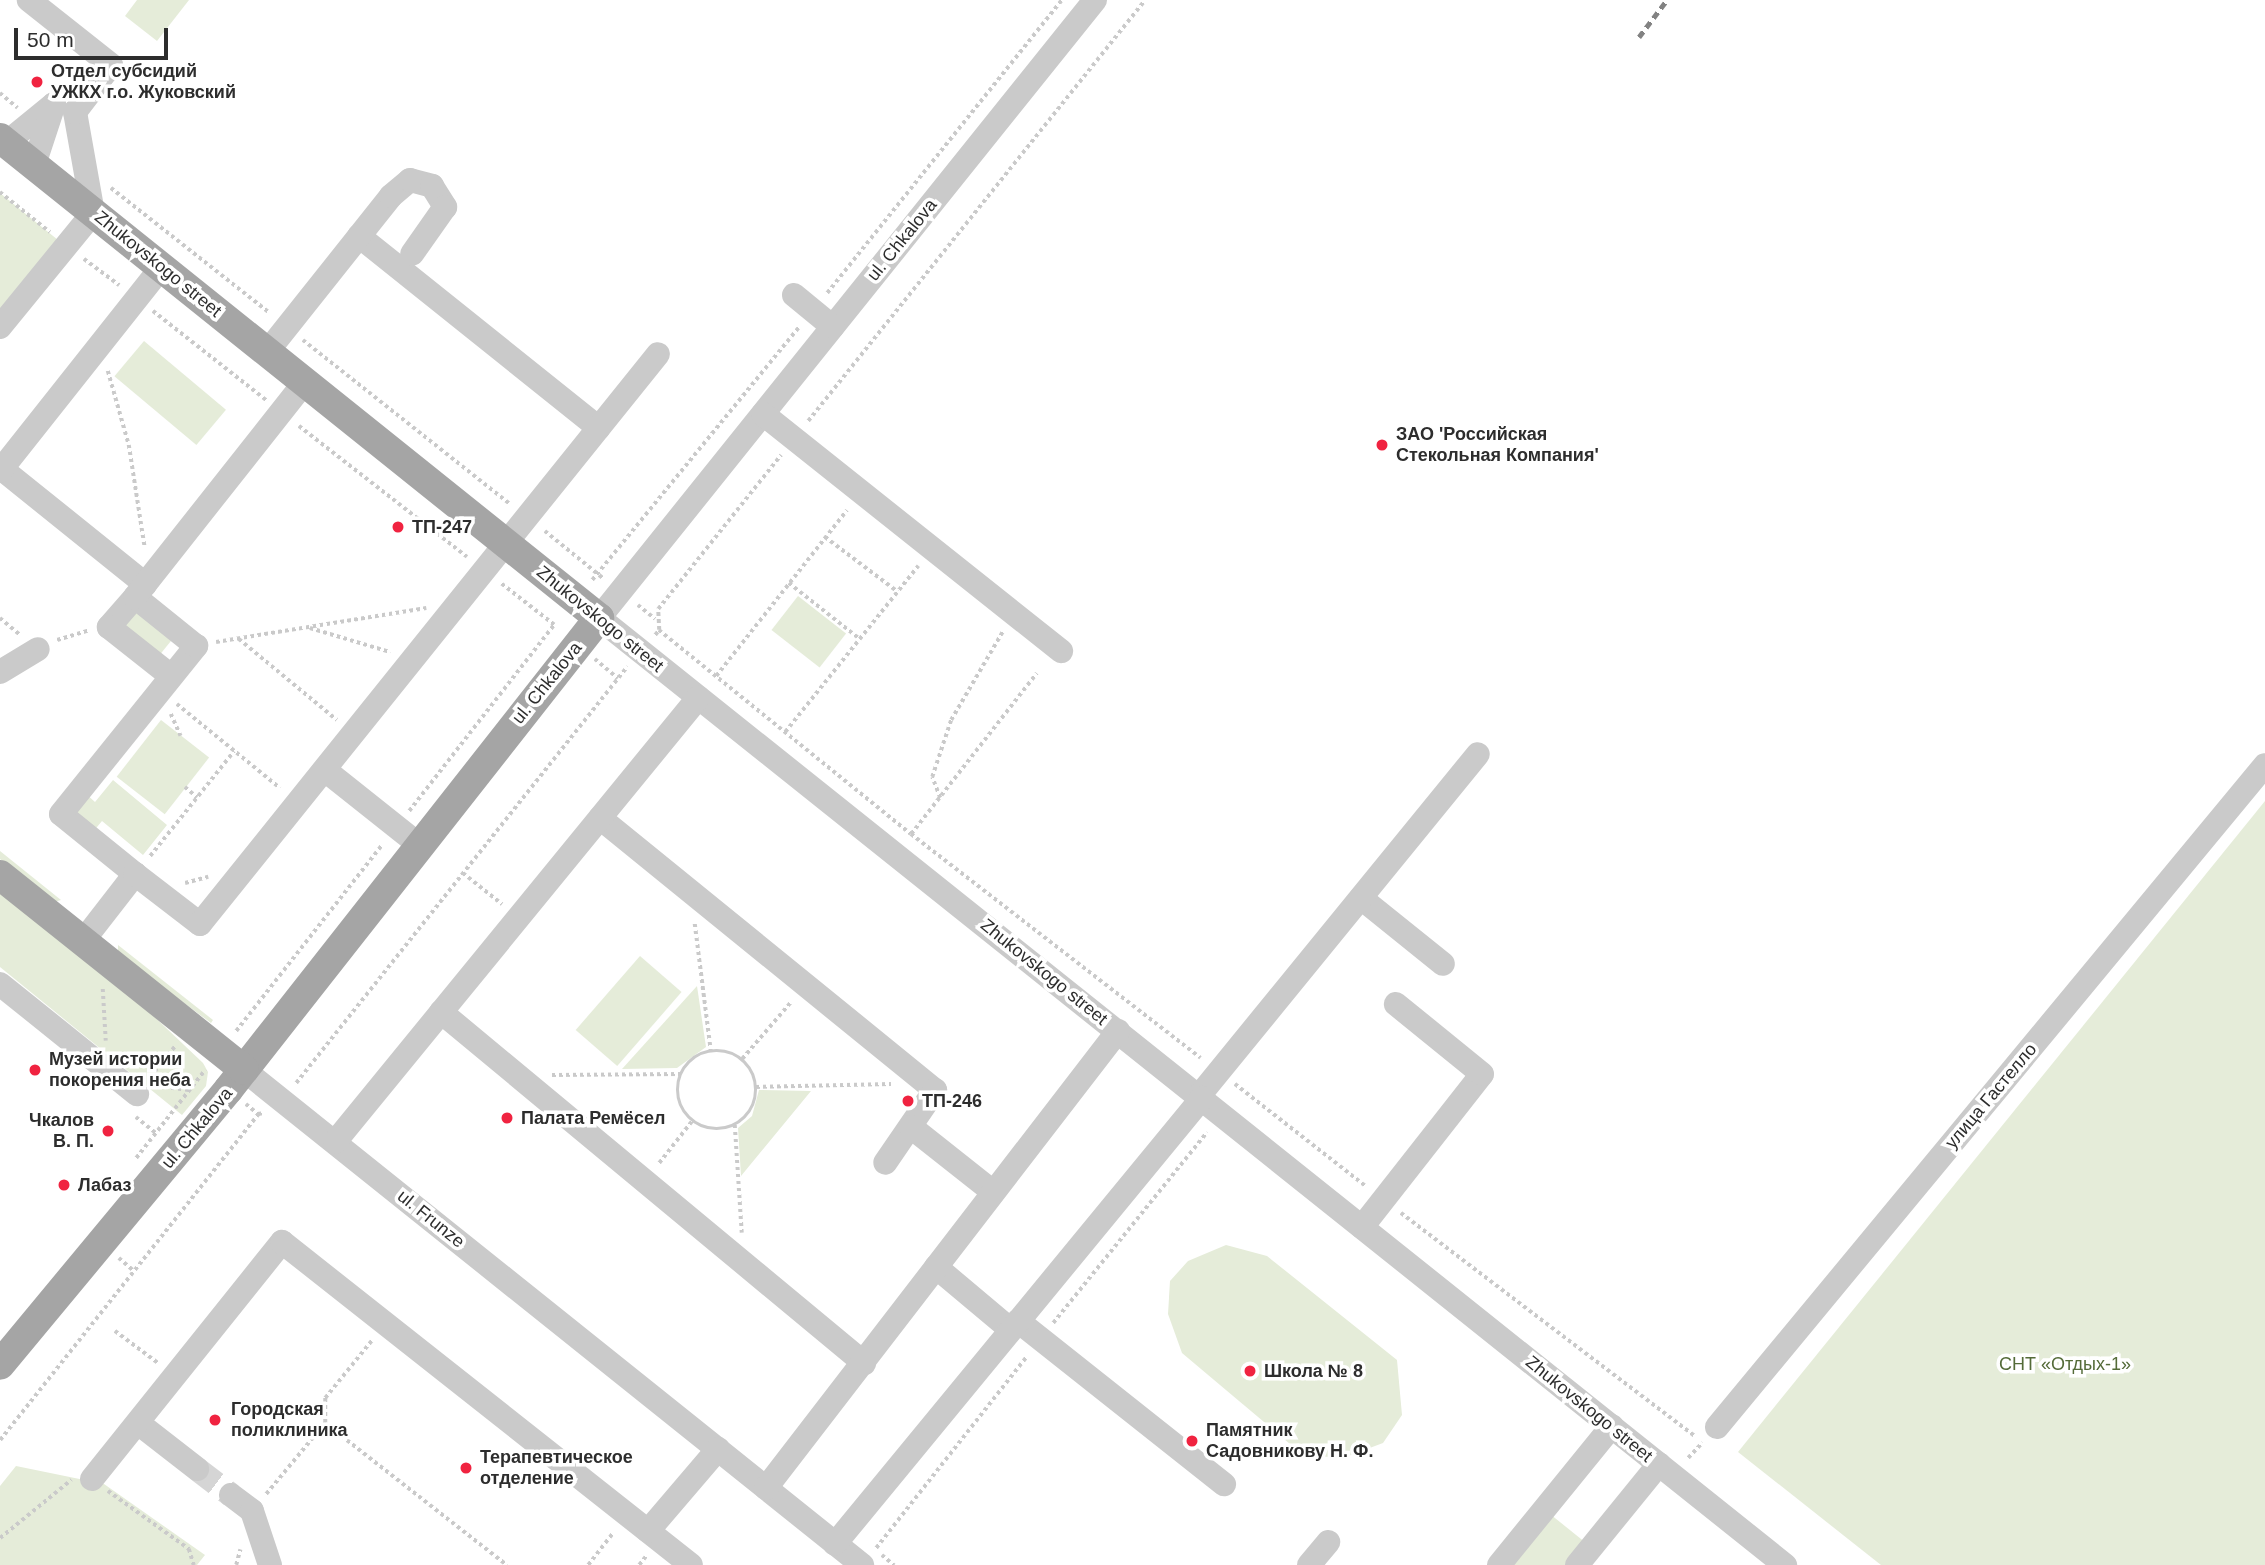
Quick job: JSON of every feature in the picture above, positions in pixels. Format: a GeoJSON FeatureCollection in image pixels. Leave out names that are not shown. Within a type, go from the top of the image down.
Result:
{"type":"FeatureCollection","features":[{"type":"Feature","properties":{"kind":"main road","name":"Zhukovskogo street"},"geometry":{"type":"LineString","coordinates":[[3,140],[599,618]]}},
{"type":"Feature","properties":{"kind":"main road","name":"ul. Chkalova"},"geometry":{"type":"LineString","coordinates":[[0,1365],[244,1070],[418,844],[599,618]]}},
{"type":"Feature","properties":{"kind":"main road","name":"ul. Frunze"},"geometry":{"type":"LineString","coordinates":[[0,874],[244,1070]]}},
{"type":"Feature","properties":{"kind":"street"},"geometry":{"type":"LineString","coordinates":[[0,327],[93,213],[88,169],[75,112],[111,65],[29,0]]}},
{"type":"Feature","properties":{"kind":"street","name":"ul. Chkalova"},"geometry":{"type":"LineString","coordinates":[[599,618],[1095,0]]}},
{"type":"Feature","properties":{"kind":"street"},"geometry":{"type":"LineString","coordinates":[[3,140],[54,104],[34,165]]}},
{"type":"Feature","properties":{"kind":"street"},"geometry":{"type":"LineString","coordinates":[[267,352],[400,186],[410,180],[421,181],[440,195],[445,207],[412,254]]}},
{"type":"Feature","properties":{"kind":"street"},"geometry":{"type":"LineString","coordinates":[[359,236],[599,428]]}},
{"type":"Feature","properties":{"kind":"street"},"geometry":{"type":"LineString","coordinates":[[161,268],[1,470],[143,587],[196,646],[61,814],[200,924],[658,354]]}},
{"type":"Feature","properties":{"kind":"street"},"geometry":{"type":"LineString","coordinates":[[794,295],[833,327]]}},
{"type":"Feature","properties":{"kind":"street"},"geometry":{"type":"LineString","coordinates":[[165,683],[109,627],[304,382]]}},
{"type":"Feature","properties":{"kind":"street"},"geometry":{"type":"LineString","coordinates":[[763,414],[1062,651]]}},
{"type":"Feature","properties":{"kind":"street","name":"Zhukovskogo street"},"geometry":{"type":"LineString","coordinates":[[599,618],[1785,1565]]}},
{"type":"Feature","properties":{"kind":"street"},"geometry":{"type":"LineString","coordinates":[[0,672],[38,649]]}},
{"type":"Feature","properties":{"kind":"street"},"geometry":{"type":"LineString","coordinates":[[335,1142],[698,698]]}},
{"type":"Feature","properties":{"kind":"street"},"geometry":{"type":"LineString","coordinates":[[835,1544],[1478,754]]}},
{"type":"Feature","properties":{"kind":"street","name":"улица Гастелло"},"geometry":{"type":"LineString","coordinates":[[1710,1434],[2265,765]]}},
{"type":"Feature","properties":{"kind":"street"},"geometry":{"type":"LineString","coordinates":[[325,769],[418,844]]}},
{"type":"Feature","properties":{"kind":"street"},"geometry":{"type":"LineString","coordinates":[[600,818],[935,1090],[885,1163]]}},
{"type":"Feature","properties":{"kind":"street"},"geometry":{"type":"LineString","coordinates":[[92,948],[135,874]]}},
{"type":"Feature","properties":{"kind":"street"},"geometry":{"type":"LineString","coordinates":[[1361,898],[1443,964]]}},
{"type":"Feature","properties":{"kind":"street"},"geometry":{"type":"LineString","coordinates":[[0,984],[136,1094]]}},
{"type":"Feature","properties":{"kind":"street"},"geometry":{"type":"LineString","coordinates":[[1363,1227],[1482,1073],[1396,1004]]}},
{"type":"Feature","properties":{"kind":"street"},"geometry":{"type":"LineString","coordinates":[[441,1012],[864,1363]]}},
{"type":"Feature","properties":{"kind":"street"},"geometry":{"type":"LineString","coordinates":[[766,1488],[1118,1031]]}},
{"type":"Feature","properties":{"kind":"street","name":"ul. Frunze"},"geometry":{"type":"LineString","coordinates":[[244,1070],[862,1565]]}},
{"type":"Feature","properties":{"kind":"street"},"geometry":{"type":"LineString","coordinates":[[911,1127],[993,1192]]}},
{"type":"Feature","properties":{"kind":"street"},"geometry":{"type":"LineString","coordinates":[[93,1479],[282,1242],[691,1565]]}},
{"type":"Feature","properties":{"kind":"street"},"geometry":{"type":"LineString","coordinates":[[936,1267],[1224,1484]]}},
{"type":"Feature","properties":{"kind":"street"},"geometry":{"type":"LineString","coordinates":[[138,1423],[197,1469]]}},
{"type":"Feature","properties":{"kind":"street"},"geometry":{"type":"LineString","coordinates":[[1499,1565],[1612,1426]]}},
{"type":"Feature","properties":{"kind":"street"},"geometry":{"type":"LineString","coordinates":[[648,1531],[718,1449]]}},
{"type":"Feature","properties":{"kind":"street"},"geometry":{"type":"LineString","coordinates":[[1577,1565],[1666,1470]]}},
{"type":"Feature","properties":{"kind":"street"},"geometry":{"type":"LineString","coordinates":[[231,1495],[252,1511],[270,1565]]}},
{"type":"Feature","properties":{"kind":"street"},"geometry":{"type":"LineString","coordinates":[[1309,1565],[1328,1542]]}},
{"type":"Feature","properties":{"kind":"path"},"geometry":{"type":"LineString","coordinates":[[655,619],[658,609],[1145,0]]}},
{"type":"Feature","properties":{"kind":"path"},"geometry":{"type":"LineString","coordinates":[[0,93],[32,120]]}},
{"type":"Feature","properties":{"kind":"path"},"geometry":{"type":"LineString","coordinates":[[88,169],[655,619],[659,630],[911,834],[1385,1201],[1710,1434],[1666,1470]]}},
{"type":"Feature","properties":{"kind":"path"},"geometry":{"type":"LineString","coordinates":[[0,192],[554,625]]}},
{"type":"Feature","properties":{"kind":"path"},"geometry":{"type":"LineString","coordinates":[[105,338],[105,361],[130,444],[143,587]]}},
{"type":"Feature","properties":{"kind":"path"},"geometry":{"type":"LineString","coordinates":[[716,676],[861,492]]}},
{"type":"Feature","properties":{"kind":"path"},"geometry":{"type":"LineString","coordinates":[[825,537],[898,592]]}},
{"type":"Feature","properties":{"kind":"path"},"geometry":{"type":"LineString","coordinates":[[785,732],[932,548]]}},
{"type":"Feature","properties":{"kind":"path"},"geometry":{"type":"LineString","coordinates":[[789,583],[860,639]]}},
{"type":"Feature","properties":{"kind":"path"},"geometry":{"type":"LineString","coordinates":[[196,646],[456,604]]}},
{"type":"Feature","properties":{"kind":"path"},"geometry":{"type":"LineString","coordinates":[[940,797],[932,778],[951,720],[1006,626]]}},
{"type":"Feature","properties":{"kind":"path"},"geometry":{"type":"LineString","coordinates":[[38,649],[71,633],[109,627]]}},
{"type":"Feature","properties":{"kind":"path"},"geometry":{"type":"LineString","coordinates":[[307,627],[412,659]]}},
{"type":"Feature","properties":{"kind":"path"},"geometry":{"type":"LineString","coordinates":[[295,1083],[659,630]]}},
{"type":"Feature","properties":{"kind":"path"},"geometry":{"type":"LineString","coordinates":[[239,639],[354,733]]}},
{"type":"Feature","properties":{"kind":"path"},"geometry":{"type":"LineString","coordinates":[[911,834],[1037,673]]}},
{"type":"Feature","properties":{"kind":"path"},"geometry":{"type":"LineString","coordinates":[[165,683],[233,751],[298,803]]}},
{"type":"Feature","properties":{"kind":"path"},"geometry":{"type":"LineString","coordinates":[[135,874],[233,751]]}},
{"type":"Feature","properties":{"kind":"path"},"geometry":{"type":"LineString","coordinates":[[186,787],[197,797]]}},
{"type":"Feature","properties":{"kind":"path"},"geometry":{"type":"LineString","coordinates":[[157,891],[247,866]]}},
{"type":"Feature","properties":{"kind":"path"},"geometry":{"type":"LineString","coordinates":[[463,873],[519,917]]}},
{"type":"Feature","properties":{"kind":"path"},"geometry":{"type":"LineString","coordinates":[[690,891],[710,1051]]}},
{"type":"Feature","properties":{"kind":"path"},"geometry":{"type":"LineString","coordinates":[[92,948],[108,1072]]}},
{"type":"Feature","properties":{"kind":"path"},"geometry":{"type":"LineString","coordinates":[[742,1059],[806,984]]}},
{"type":"Feature","properties":{"kind":"path"},"geometry":{"type":"LineString","coordinates":[[189,1090],[144,1084],[190,1027]]}},
{"type":"Feature","properties":{"kind":"path"},"geometry":{"type":"LineString","coordinates":[[710,1051],[727,1052],[742,1059],[756,1087],[754,1102],[735,1125],[713,1129],[692,1121],[679,1099],[681,1073],[698,1055],[710,1051]]}},
{"type":"Feature","properties":{"kind":"path"},"geometry":{"type":"LineString","coordinates":[[756,1087],[891,1084],[906,1066]]}},
{"type":"Feature","properties":{"kind":"path"},"geometry":{"type":"LineString","coordinates":[[519,1076],[681,1073]]}},
{"type":"Feature","properties":{"kind":"path"},"geometry":{"type":"LineString","coordinates":[[0,1440],[99,1319],[258,1114]]}},
{"type":"Feature","properties":{"kind":"path"},"geometry":{"type":"LineString","coordinates":[[645,1181],[692,1121]]}},
{"type":"Feature","properties":{"kind":"path"},"geometry":{"type":"LineString","coordinates":[[735,1125],[744,1263]]}},
{"type":"Feature","properties":{"kind":"path"},"geometry":{"type":"LineString","coordinates":[[236,1565],[252,1511],[324,1423],[325,1398],[385,1324]]}},
{"type":"Feature","properties":{"kind":"path"},"geometry":{"type":"LineString","coordinates":[[115,1331],[175,1376]]}},
{"type":"Feature","properties":{"kind":"path"},"geometry":{"type":"LineString","coordinates":[[324,1423],[506,1565]]}},
{"type":"Feature","properties":{"kind":"path"},"geometry":{"type":"LineString","coordinates":[[0,1538],[77,1476],[93,1479],[189,1549],[194,1565]]}},
{"type":"Feature","properties":{"kind":"path"},"geometry":{"type":"LineString","coordinates":[[588,1565],[628,1515]]}},
{"type":"Feature","properties":{"kind":"green space"},"geometry":{"type":"Polygon","coordinates":[[[137,0],[189,0],[157,41],[125,16],[137,0]]]}},
{"type":"Feature","properties":{"kind":"green space"},"geometry":{"type":"Polygon","coordinates":[[[0,193],[58,240],[0,313],[0,193]]]}},
{"type":"Feature","properties":{"kind":"green space"},"geometry":{"type":"Polygon","coordinates":[[[144,341],[226,410],[196,445],[114,376],[144,341]]]}},
{"type":"Feature","properties":{"kind":"green space"},"geometry":{"type":"Polygon","coordinates":[[[798,596],[846,634],[820,667],[772,630],[798,596]]]}},
{"type":"Feature","properties":{"kind":"green space"},"geometry":{"type":"Polygon","coordinates":[[[136,611],[172,640],[160,654],[125,625],[136,611]]]}},
{"type":"Feature","properties":{"kind":"green space"},"geometry":{"type":"Polygon","coordinates":[[[161,720],[209,758],[165,814],[117,777],[161,720]]]}},
{"type":"Feature","properties":{"kind":"green space"},"geometry":{"type":"Polygon","coordinates":[[[113,780],[167,825],[143,855],[102,821],[92,833],[74,818],[85,793],[95,802],[113,780]]]}},
{"type":"Feature","properties":{"kind":"green space","name":"СНТ «Отдых-1»"},"geometry":{"type":"Polygon","coordinates":[[[2265,801],[2265,1565],[1881,1565],[1738,1452],[2265,801]]]}},
{"type":"Feature","properties":{"kind":"green space"},"geometry":{"type":"Polygon","coordinates":[[[0,851],[61,900],[54,902],[0,859],[0,851]]]}},
{"type":"Feature","properties":{"kind":"green space"},"geometry":{"type":"Polygon","coordinates":[[[0,890],[143,1006],[203,1063],[208,1072],[206,1086],[182,1115],[0,967],[0,890]]]}},
{"type":"Feature","properties":{"kind":"green space"},"geometry":{"type":"Polygon","coordinates":[[[118,945],[213,1020],[211,1023],[118,954],[118,945]]]}},
{"type":"Feature","properties":{"kind":"green space"},"geometry":{"type":"Polygon","coordinates":[[[640,956],[682,992],[617,1066],[576,1030],[640,956]]]}},
{"type":"Feature","properties":{"kind":"green space"},"geometry":{"type":"Polygon","coordinates":[[[697,986],[706,1047],[677,1068],[622,1069],[697,986]]]}},
{"type":"Feature","properties":{"kind":"green space"},"geometry":{"type":"Polygon","coordinates":[[[759,1090],[811,1091],[741,1176],[738,1128],[752,1116],[759,1090]]]}},
{"type":"Feature","properties":{"kind":"green space"},"geometry":{"type":"Polygon","coordinates":[[[1226,1245],[1267,1256],[1397,1360],[1402,1415],[1383,1443],[1343,1458],[1303,1455],[1182,1353],[1168,1314],[1170,1281],[1188,1261],[1226,1245]]]}},
{"type":"Feature","properties":{"kind":"green space"},"geometry":{"type":"Polygon","coordinates":[[[16,1466],[104,1484],[205,1555],[197,1565],[0,1565],[0,1486],[16,1466]]]}},
{"type":"Feature","properties":{"kind":"green space"},"geometry":{"type":"Polygon","coordinates":[[[1550,1514],[1586,1543],[1568,1565],[1508,1565],[1550,1514]]]}},
{"type":"Feature","properties":{"kind":"tunnel"},"geometry":{"type":"LineString","coordinates":[[197,1469],[231,1495]]}},
{"type":"Feature","properties":{"kind":"railway"},"geometry":{"type":"LineString","coordinates":[[1639,37],[1667,0]]}},
{"type":"Feature","properties":{"kind":"place","name":"Отдел субсидий УЖКХ г.о. Жуковский"},"geometry":{"type":"Point","coordinates":[37,82]}},
{"type":"Feature","properties":{"kind":"place","name":"ЗАО 'Российская Стекольная Компания'"},"geometry":{"type":"Point","coordinates":[1382,445]}},
{"type":"Feature","properties":{"kind":"place","name":"ТП-247"},"geometry":{"type":"Point","coordinates":[398,527]}},
{"type":"Feature","properties":{"kind":"place","name":"Музей истории покорения неба"},"geometry":{"type":"Point","coordinates":[35,1070]}},
{"type":"Feature","properties":{"kind":"place","name":"ТП-246"},"geometry":{"type":"Point","coordinates":[908,1101]}},
{"type":"Feature","properties":{"kind":"place","name":"Палата Ремёсел"},"geometry":{"type":"Point","coordinates":[507,1118]}},
{"type":"Feature","properties":{"kind":"place","name":"Чкалов В. П."},"geometry":{"type":"Point","coordinates":[108,1131]}},
{"type":"Feature","properties":{"kind":"place","name":"Лабаз"},"geometry":{"type":"Point","coordinates":[64,1185]}},
{"type":"Feature","properties":{"kind":"place","name":"Школа № 8"},"geometry":{"type":"Point","coordinates":[1250,1371]}},
{"type":"Feature","properties":{"kind":"place","name":"Городская поликлиника"},"geometry":{"type":"Point","coordinates":[215,1420]}},
{"type":"Feature","properties":{"kind":"place","name":"Памятник Садовникову Н. Ф."},"geometry":{"type":"Point","coordinates":[1192,1441]}},
{"type":"Feature","properties":{"kind":"place","name":"Терапевтическое отделение"},"geometry":{"type":"Point","coordinates":[466,1468]}}]}
